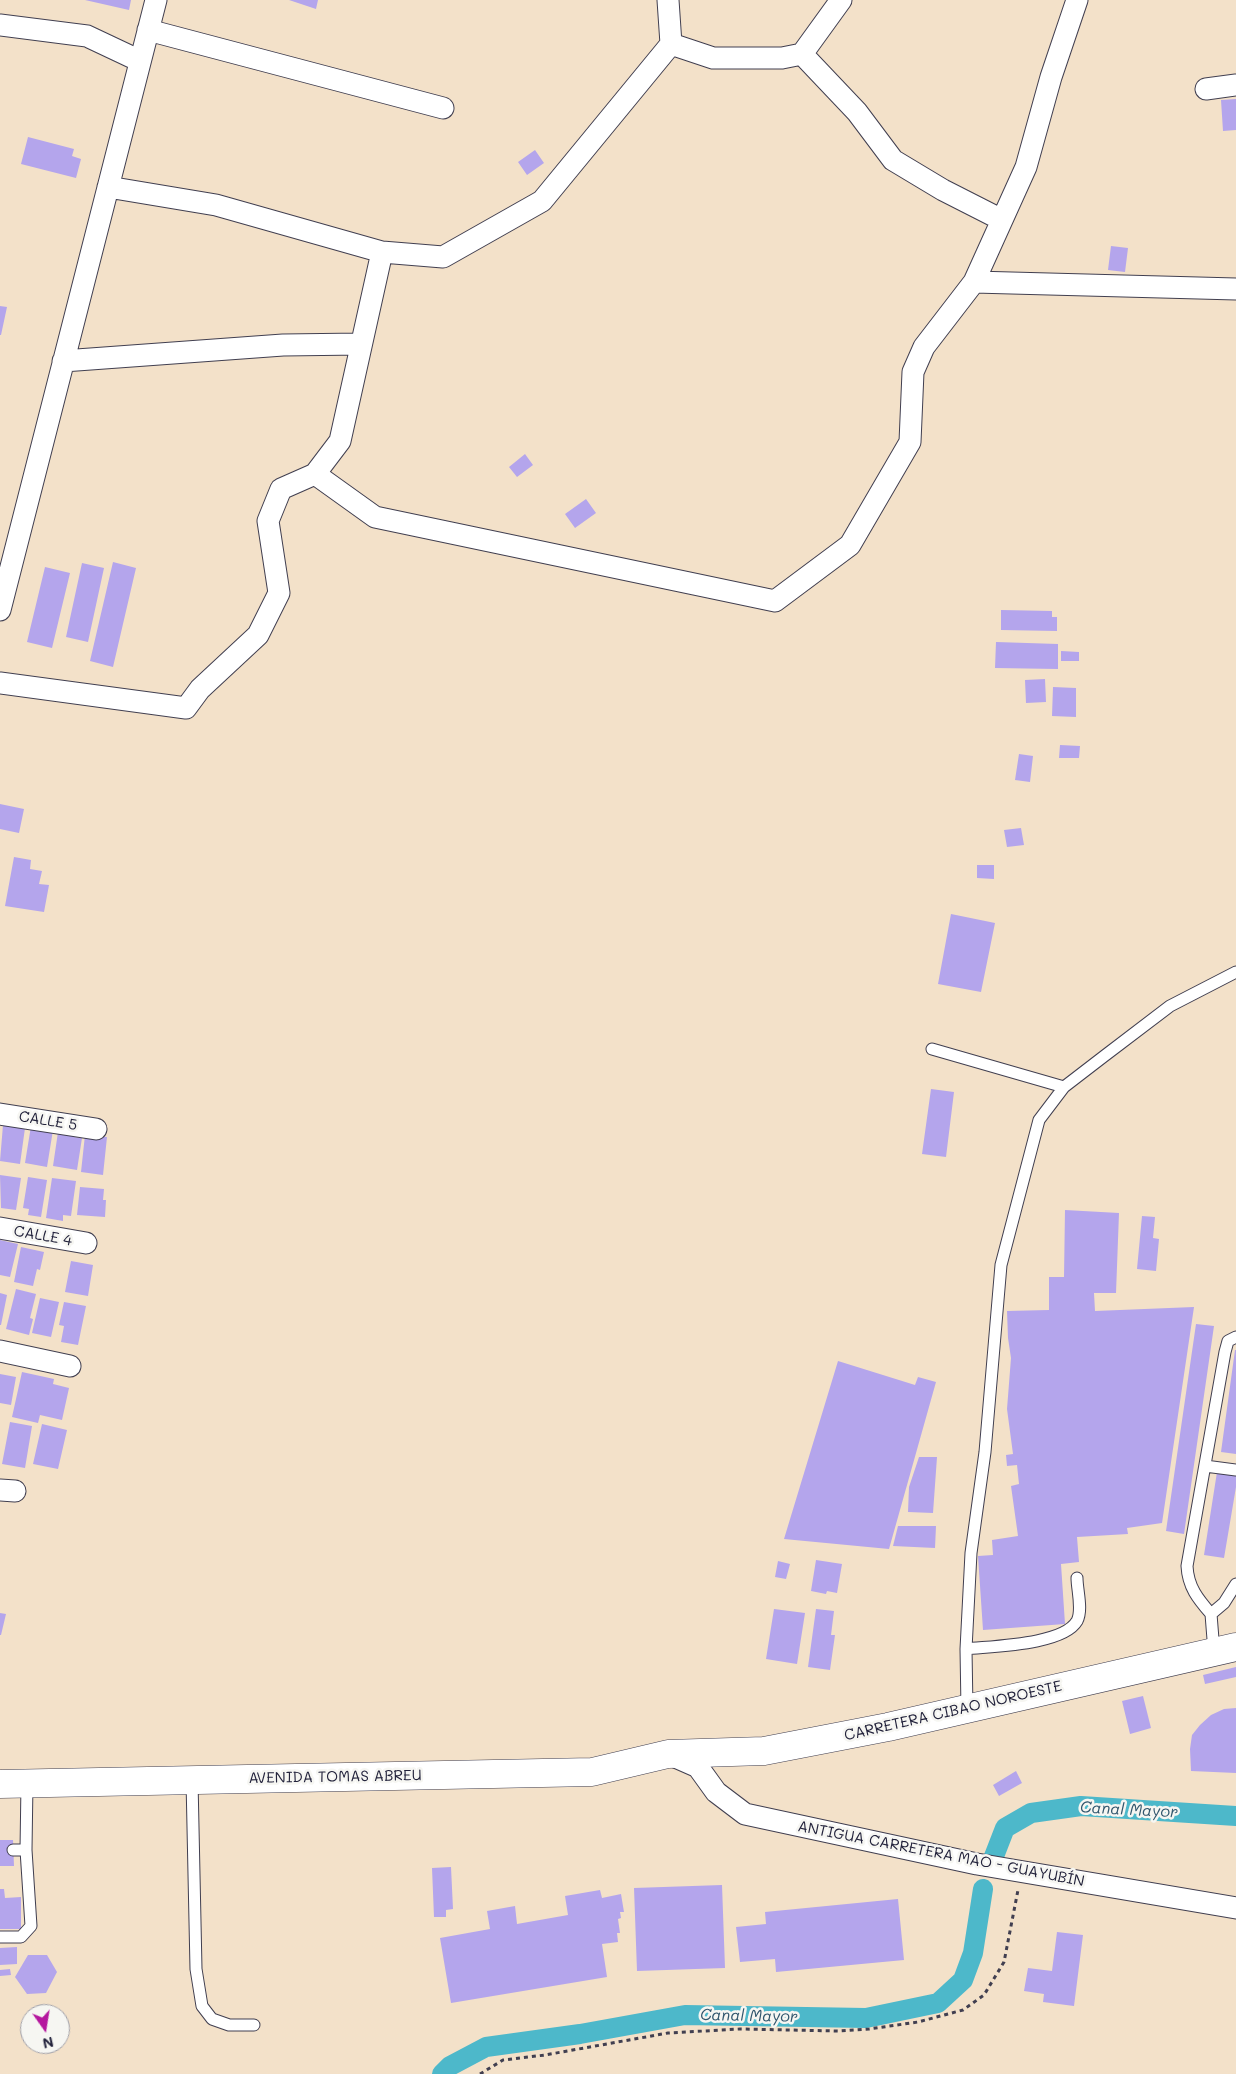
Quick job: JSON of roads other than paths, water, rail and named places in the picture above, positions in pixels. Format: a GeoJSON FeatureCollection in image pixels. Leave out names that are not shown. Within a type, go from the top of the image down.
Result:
{"type":"FeatureCollection","features":[{"type":"Feature","properties":{"kind":"main road","name":"CARRETERA CIBAO NOROESTE"},"geometry":{"type":"LineString","coordinates":[[668,1754],[764,1751],[888,1727],[1225,1649]]}},
{"type":"Feature","properties":{"kind":"main road","name":"AVENIDA TOMAS ABREU"},"geometry":{"type":"LineString","coordinates":[[0,1784],[592,1772],[668,1754]]}},
{"type":"Feature","properties":{"kind":"street"},"geometry":{"type":"LineString","coordinates":[[0,610],[156,0]]}},
{"type":"Feature","properties":{"kind":"street"},"geometry":{"type":"LineString","coordinates":[[108,187],[216,205],[382,252],[443,256],[542,201],[671,44],[668,0]]}},
{"type":"Feature","properties":{"kind":"street"},"geometry":{"type":"LineString","coordinates":[[671,44],[713,58],[782,58],[802,54],[841,0]]}},
{"type":"Feature","properties":{"kind":"street"},"geometry":{"type":"LineString","coordinates":[[315,474],[375,517],[775,601],[850,545],[910,442],[913,372],[924,347],[974,282],[1026,167],[1051,77],[1077,0]]}},
{"type":"Feature","properties":{"kind":"street"},"geometry":{"type":"LineString","coordinates":[[0,25],[87,36],[140,60]]}},
{"type":"Feature","properties":{"kind":"street"},"geometry":{"type":"LineString","coordinates":[[148,30],[443,108]]}},
{"type":"Feature","properties":{"kind":"street"},"geometry":{"type":"LineString","coordinates":[[802,54],[857,112],[894,160],[943,190],[1002,220]]}},
{"type":"Feature","properties":{"kind":"street"},"geometry":{"type":"LineString","coordinates":[[1206,89],[1236,85]]}},
{"type":"Feature","properties":{"kind":"street"},"geometry":{"type":"LineString","coordinates":[[0,683],[186,708],[200,689],[258,635],[279,593],[268,521],[281,489],[315,474],[340,441],[382,252]]}},
{"type":"Feature","properties":{"kind":"street"},"geometry":{"type":"LineString","coordinates":[[974,282],[1236,289]]}},
{"type":"Feature","properties":{"kind":"street"},"geometry":{"type":"LineString","coordinates":[[64,360],[283,345],[362,344]]}},
{"type":"Feature","properties":{"kind":"street","name":"CALLE 5"},"geometry":{"type":"LineString","coordinates":[[0,1114],[96,1129]]}},
{"type":"Feature","properties":{"kind":"street","name":"CALLE 4"},"geometry":{"type":"LineString","coordinates":[[0,1228],[86,1243]]}},
{"type":"Feature","properties":{"kind":"street"},"geometry":{"type":"LineString","coordinates":[[0,1351],[70,1366]]}},
{"type":"Feature","properties":{"kind":"street","name":"ANTIGUA CARRETERA MAO - GUAYUBÍN"},"geometry":{"type":"LineString","coordinates":[[668,1754],[698,1767],[716,1792],[745,1814],[1021,1872],[1236,1908]]}},
{"type":"Feature","properties":{"kind":"lane"},"geometry":{"type":"LineString","coordinates":[[967,1709],[966,1649],[971,1553],[985,1452],[1001,1265],[1039,1120],[1064,1087],[1170,1006],[1236,972]]}},
{"type":"Feature","properties":{"kind":"lane"},"geometry":{"type":"LineString","coordinates":[[932,1049],[1064,1087]]}},
{"type":"Feature","properties":{"kind":"lane"},"geometry":{"type":"LineString","coordinates":[[1225,1649],[1211,1614],[1192,1591],[1187,1566],[1225,1352],[1228,1341],[1236,1337]]}},
{"type":"Feature","properties":{"kind":"lane"},"geometry":{"type":"LineString","coordinates":[[1205,1466],[1236,1470]]}},
{"type":"Feature","properties":{"kind":"lane"},"geometry":{"type":"LineString","coordinates":[[966,1649],[1043,1640],[1069,1630],[1077,1620],[1079,1610],[1077,1578]]}},
{"type":"Feature","properties":{"kind":"lane"},"geometry":{"type":"LineString","coordinates":[[1211,1614],[1224,1603],[1236,1584]]}},
{"type":"Feature","properties":{"kind":"lane"},"geometry":{"type":"LineString","coordinates":[[192,1780],[196,1969],[202,2006],[212,2019],[229,2025],[254,2024]]}},
{"type":"Feature","properties":{"kind":"lane"},"geometry":{"type":"LineString","coordinates":[[0,1937],[21,1937],[31,1926],[26,1850],[27,1783]]}},
{"type":"Feature","properties":{"kind":"lane"},"geometry":{"type":"LineString","coordinates":[[13,1850],[26,1850]]}},
{"type":"Feature","properties":{"kind":"waterway","name":"Canal Mayor"},"geometry":{"type":"LineString","coordinates":[[991,1864],[1005,1828],[1031,1813],[1081,1806],[1236,1816]]}},
{"type":"Feature","properties":{"kind":"waterway","name":"Canal Mayor"},"geometry":{"type":"LineString","coordinates":[[442,2074],[450,2066],[486,2047],[580,2034],[685,2015],[866,2018],[938,2003],[963,1980],[973,1953],[983,1889]]}}]}
